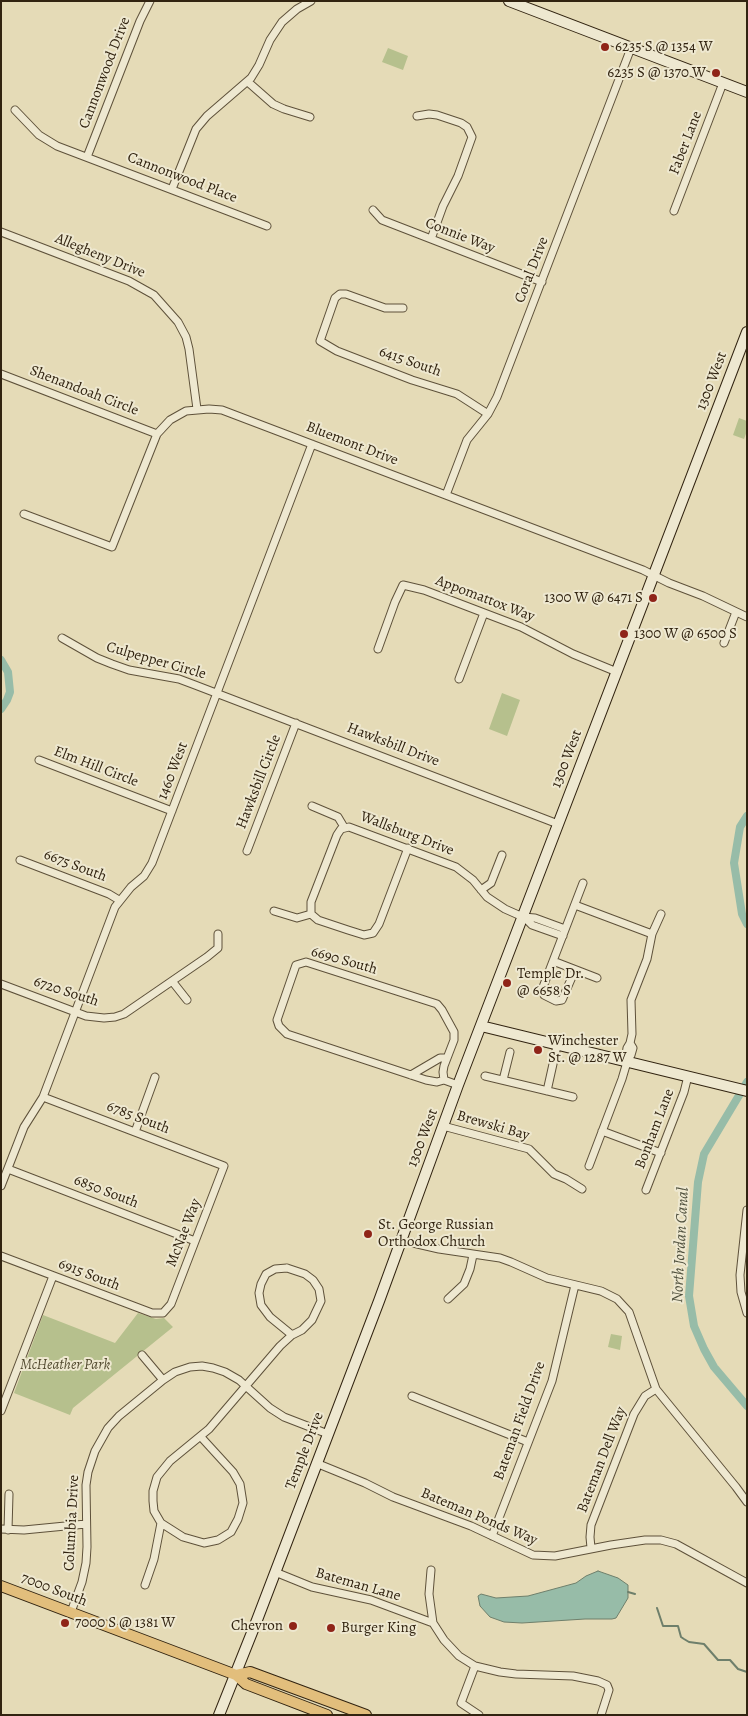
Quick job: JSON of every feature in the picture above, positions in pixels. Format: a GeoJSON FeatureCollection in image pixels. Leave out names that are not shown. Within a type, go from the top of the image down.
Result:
{"type":"FeatureCollection","features":[{"type":"Feature","properties":{"kind":"main road","name":"7000 South"},"geometry":{"type":"LineString","coordinates":[[1,1586],[236,1675],[246,1684],[327,1715]]}},
{"type":"Feature","properties":{"kind":"main road","name":"7000 South"},"geometry":{"type":"LineString","coordinates":[[236,1675],[250,1672],[366,1715]]}},
{"type":"Feature","properties":{"kind":"street","name":"Cannonwood Drive"},"geometry":{"type":"LineString","coordinates":[[87,157],[140,21],[150,1]]}},
{"type":"Feature","properties":{"kind":"street"},"geometry":{"type":"LineString","coordinates":[[172,189],[196,129],[208,116],[248,82],[257,70],[278,26],[298,4],[310,1]]}},
{"type":"Feature","properties":{"kind":"street"},"geometry":{"type":"LineString","coordinates":[[509,1],[747,92]]}},
{"type":"Feature","properties":{"kind":"street","name":"Coral Drive"},"geometry":{"type":"LineString","coordinates":[[446,495],[468,440],[488,414],[497,397],[631,48]]}},
{"type":"Feature","properties":{"kind":"street"},"geometry":{"type":"LineString","coordinates":[[248,82],[273,104],[310,118]]}},
{"type":"Feature","properties":{"kind":"street","name":"Faber Lane"},"geometry":{"type":"LineString","coordinates":[[674,211],[723,83]]}},
{"type":"Feature","properties":{"kind":"street","name":"Cannonwood Place"},"geometry":{"type":"LineString","coordinates":[[14,110],[44,139],[267,226]]}},
{"type":"Feature","properties":{"kind":"street"},"geometry":{"type":"LineString","coordinates":[[417,116],[438,115],[461,123],[470,132],[472,137],[458,176],[443,206],[431,239]]}},
{"type":"Feature","properties":{"kind":"street","name":"Connie Way"},"geometry":{"type":"LineString","coordinates":[[373,210],[382,220],[542,282]]}},
{"type":"Feature","properties":{"kind":"street","name":"Allegheny Drive"},"geometry":{"type":"LineString","coordinates":[[1,232],[129,281],[154,295],[178,322],[186,337],[197,409]]}},
{"type":"Feature","properties":{"kind":"street","name":"6415 South"},"geometry":{"type":"LineString","coordinates":[[402,308],[385,308],[346,294],[340,294],[335,298],[320,341],[337,351],[418,382],[457,394],[488,414]]}},
{"type":"Feature","properties":{"kind":"street","name":"1300 West"},"geometry":{"type":"LineString","coordinates":[[416,1197],[747,332]]}},
{"type":"Feature","properties":{"kind":"street","name":"Shenandoah Circle"},"geometry":{"type":"LineString","coordinates":[[1,374],[157,434]]}},
{"type":"Feature","properties":{"kind":"street","name":"Bluemont Drive"},"geometry":{"type":"LineString","coordinates":[[24,514],[112,547],[157,434],[170,420],[178,415],[197,409],[209,408],[228,412],[643,570],[747,617]]}},
{"type":"Feature","properties":{"kind":"street","name":"1460 West"},"geometry":{"type":"LineString","coordinates":[[1,1186],[24,1127],[43,1097],[111,914],[119,900],[149,869],[312,444]]}},
{"type":"Feature","properties":{"kind":"street","name":"Appomattox Way"},"geometry":{"type":"LineString","coordinates":[[378,649],[395,602],[404,585],[424,590],[538,634],[573,654],[617,672]]}},
{"type":"Feature","properties":{"kind":"street"},"geometry":{"type":"LineString","coordinates":[[724,644],[736,612]]}},
{"type":"Feature","properties":{"kind":"street"},"geometry":{"type":"LineString","coordinates":[[459,679],[484,613]]}},
{"type":"Feature","properties":{"kind":"street","name":"Culpepper Circle"},"geometry":{"type":"LineString","coordinates":[[62,638],[97,658],[129,670],[179,680],[217,694]]}},
{"type":"Feature","properties":{"kind":"street","name":"Hawksbill Drive"},"geometry":{"type":"LineString","coordinates":[[217,694],[558,824]]}},
{"type":"Feature","properties":{"kind":"street","name":"Hawksbill Circle"},"geometry":{"type":"LineString","coordinates":[[247,851],[296,723]]}},
{"type":"Feature","properties":{"kind":"street","name":"Elm Hill Circle"},"geometry":{"type":"LineString","coordinates":[[39,760],[172,811]]}},
{"type":"Feature","properties":{"kind":"street","name":"Wallsburg Drive"},"geometry":{"type":"LineString","coordinates":[[312,806],[338,817],[344,827]]}},
{"type":"Feature","properties":{"kind":"street","name":"Wallsburg Drive"},"geometry":{"type":"LineString","coordinates":[[344,827],[353,828],[456,867],[464,872],[494,903],[523,917],[535,918],[564,933]]}},
{"type":"Feature","properties":{"kind":"street","name":"Wallsburg Drive"},"geometry":{"type":"LineString","coordinates":[[311,914],[311,902],[337,835],[344,827]]}},
{"type":"Feature","properties":{"kind":"street"},"geometry":{"type":"LineString","coordinates":[[274,911],[299,918],[311,914],[318,920],[364,935],[373,933],[379,924],[408,848]]}},
{"type":"Feature","properties":{"kind":"street"},"geometry":{"type":"LineString","coordinates":[[481,890],[491,883],[502,855]]}},
{"type":"Feature","properties":{"kind":"street","name":"6675 South"},"geometry":{"type":"LineString","coordinates":[[20,860],[109,894],[119,900]]}},
{"type":"Feature","properties":{"kind":"street"},"geometry":{"type":"LineString","coordinates":[[575,970],[562,1000],[558,1002],[546,997],[543,993],[543,987],[583,883]]}},
{"type":"Feature","properties":{"kind":"street"},"geometry":{"type":"LineString","coordinates":[[575,905],[652,934]]}},
{"type":"Feature","properties":{"kind":"street"},"geometry":{"type":"LineString","coordinates":[[589,1166],[627,1062],[627,1048],[632,1034],[630,1000],[647,959],[652,934],[661,914]]}},
{"type":"Feature","properties":{"kind":"street","name":"6720 South"},"geometry":{"type":"LineString","coordinates":[[1,984],[74,1012],[95,1018],[114,1017],[124,1014],[218,948],[218,934]]}},
{"type":"Feature","properties":{"kind":"street"},"geometry":{"type":"LineString","coordinates":[[553,961],[597,978]]}},
{"type":"Feature","properties":{"kind":"street","name":"6690 South"},"geometry":{"type":"LineString","coordinates":[[444,1080],[442,1072],[454,1040],[454,1032],[437,1004],[306,962],[296,965],[277,1020],[279,1026],[287,1034],[411,1075],[437,1082],[444,1080],[458,1085]]}},
{"type":"Feature","properties":{"kind":"street"},"geometry":{"type":"LineString","coordinates":[[172,980],[187,1000]]}},
{"type":"Feature","properties":{"kind":"street"},"geometry":{"type":"LineString","coordinates":[[481,1026],[747,1091]]}},
{"type":"Feature","properties":{"kind":"street"},"geometry":{"type":"LineString","coordinates":[[547,1091],[558,1046]]}},
{"type":"Feature","properties":{"kind":"street"},"geometry":{"type":"LineString","coordinates":[[503,1080],[510,1052]]}},
{"type":"Feature","properties":{"kind":"street"},"geometry":{"type":"LineString","coordinates":[[411,1075],[440,1058],[447,1058]]}},
{"type":"Feature","properties":{"kind":"street"},"geometry":{"type":"LineString","coordinates":[[485,1076],[573,1097]]}},
{"type":"Feature","properties":{"kind":"street","name":"Bonham Lane"},"geometry":{"type":"LineString","coordinates":[[646,1190],[684,1092],[688,1076]]}},
{"type":"Feature","properties":{"kind":"street"},"geometry":{"type":"LineString","coordinates":[[135,1132],[155,1078]]}},
{"type":"Feature","properties":{"kind":"street","name":"6785 South"},"geometry":{"type":"LineString","coordinates":[[43,1097],[224,1166]]}},
{"type":"Feature","properties":{"kind":"street","name":"Brewski Bay"},"geometry":{"type":"LineString","coordinates":[[443,1126],[529,1149],[554,1174],[582,1189]]}},
{"type":"Feature","properties":{"kind":"street"},"geometry":{"type":"LineString","coordinates":[[602,1131],[661,1153]]}},
{"type":"Feature","properties":{"kind":"street","name":"McNae Way"},"geometry":{"type":"LineString","coordinates":[[167,1310],[171,1304],[224,1166]]}},
{"type":"Feature","properties":{"kind":"street","name":"6850 South"},"geometry":{"type":"LineString","coordinates":[[8,1169],[195,1241]]}},
{"type":"Feature","properties":{"kind":"street","name":"Temple Drive"},"geometry":{"type":"LineString","coordinates":[[219,1715],[328,1434],[416,1197]]}},
{"type":"Feature","properties":{"kind":"street"},"geometry":{"type":"LineString","coordinates":[[747,1210],[740,1275],[747,1313]]}},
{"type":"Feature","properties":{"kind":"street"},"geometry":{"type":"LineString","coordinates":[[400,1240],[439,1249],[493,1257],[511,1262],[547,1278],[609,1294],[617,1299],[629,1312],[656,1389],[747,1502]]}},
{"type":"Feature","properties":{"kind":"street"},"geometry":{"type":"LineString","coordinates":[[448,1299],[464,1284],[473,1255]]}},
{"type":"Feature","properties":{"kind":"street","name":"6915 South"},"geometry":{"type":"LineString","coordinates":[[1,1256],[152,1313],[158,1314],[167,1310]]}},
{"type":"Feature","properties":{"kind":"street"},"geometry":{"type":"LineString","coordinates":[[201,1437],[224,1461],[240,1484],[243,1503],[231,1532],[218,1540],[204,1542],[183,1537],[161,1522],[154,1512],[153,1491],[157,1477],[170,1461],[201,1437],[280,1346],[292,1335],[302,1330],[317,1312],[320,1301],[319,1289],[314,1280],[305,1274],[287,1268],[275,1268],[266,1274],[261,1284],[259,1294],[261,1305],[270,1317],[292,1335]]}},
{"type":"Feature","properties":{"kind":"street"},"geometry":{"type":"LineString","coordinates":[[1,1410],[53,1276]]}},
{"type":"Feature","properties":{"kind":"street","name":"Bateman Field Drive"},"geometry":{"type":"LineString","coordinates":[[492,1536],[552,1381],[575,1285]]}},
{"type":"Feature","properties":{"kind":"street"},"geometry":{"type":"LineString","coordinates":[[142,1355],[163,1380]]}},
{"type":"Feature","properties":{"kind":"street","name":"Columbia Drive"},"geometry":{"type":"LineString","coordinates":[[71,1612],[82,1582],[86,1563],[87,1478],[91,1460],[99,1442],[119,1416],[163,1380],[183,1369],[202,1366],[225,1372],[246,1386],[270,1408],[284,1417],[328,1434]]}},
{"type":"Feature","properties":{"kind":"street","name":"Bateman Dell Way"},"geometry":{"type":"LineString","coordinates":[[591,1548],[591,1525],[634,1414],[645,1396],[656,1389]]}},
{"type":"Feature","properties":{"kind":"street"},"geometry":{"type":"LineString","coordinates":[[412,1396],[528,1442]]}},
{"type":"Feature","properties":{"kind":"street","name":"Bateman Ponds Way"},"geometry":{"type":"LineString","coordinates":[[316,1463],[492,1536],[520,1551],[538,1556],[555,1556],[591,1548],[644,1540],[668,1541],[747,1583]]}},
{"type":"Feature","properties":{"kind":"street"},"geometry":{"type":"LineString","coordinates":[[9,1494],[5,1529],[86,1524]]}},
{"type":"Feature","properties":{"kind":"street"},"geometry":{"type":"LineString","coordinates":[[145,1586],[154,1559],[161,1522]]}},
{"type":"Feature","properties":{"kind":"street"},"geometry":{"type":"LineString","coordinates":[[431,1570],[429,1594],[433,1623],[451,1650],[475,1666],[516,1674],[573,1676],[598,1681],[607,1685],[609,1690],[601,1715]]}},
{"type":"Feature","properties":{"kind":"street","name":"Bateman Lane"},"geometry":{"type":"LineString","coordinates":[[275,1572],[312,1587],[371,1600],[433,1623]]}},
{"type":"Feature","properties":{"kind":"street"},"geometry":{"type":"LineString","coordinates":[[475,1666],[461,1704],[479,1715]]}},
{"type":"Feature","properties":{"kind":"green space"},"geometry":{"type":"Polygon","coordinates":[[[388,48],[408,56],[403,70],[382,62],[388,48]]]}},
{"type":"Feature","properties":{"kind":"green space"},"geometry":{"type":"Polygon","coordinates":[[[739,418],[747,421],[747,431],[744,439],[733,435],[739,418]]]}},
{"type":"Feature","properties":{"kind":"green space"},"geometry":{"type":"Polygon","coordinates":[[[502,693],[520,700],[507,736],[489,729],[502,693]]]}},
{"type":"Feature","properties":{"kind":"green space","name":"McHeather Park"},"geometry":{"type":"Polygon","coordinates":[[[138,1313],[156,1319],[164,1318],[173,1327],[73,1408],[70,1415],[14,1393],[43,1315],[115,1343],[138,1313]]]}},
{"type":"Feature","properties":{"kind":"green space"},"geometry":{"type":"Polygon","coordinates":[[[611,1334],[622,1336],[620,1350],[608,1347],[611,1334]]]}},
{"type":"Feature","properties":{"kind":"shaded area"},"geometry":{"type":"Polygon","coordinates":[[[598,1571],[618,1578],[628,1585],[628,1598],[616,1618],[522,1623],[504,1622],[490,1617],[480,1606],[478,1596],[481,1594],[496,1598],[528,1596],[576,1583],[598,1571]]]}},
{"type":"Feature","properties":{"kind":"waterway"},"geometry":{"type":"LineString","coordinates":[[1,660],[8,672],[10,692],[1,709]]}},
{"type":"Feature","properties":{"kind":"waterway","name":"North Jordan Canal"},"geometry":{"type":"LineString","coordinates":[[747,816],[740,827],[734,863],[742,914],[747,924]]}},
{"type":"Feature","properties":{"kind":"waterway","name":"North Jordan Canal"},"geometry":{"type":"LineString","coordinates":[[747,1082],[704,1154],[698,1182],[689,1296],[694,1326],[704,1349],[714,1367],[747,1406]]}},
{"type":"Feature","properties":{"kind":"waterway"},"geometry":{"type":"LineString","coordinates":[[628,1592],[635,1594]]}},
{"type":"Feature","properties":{"kind":"waterway"},"geometry":{"type":"LineString","coordinates":[[657,1608],[663,1626],[678,1626],[681,1637],[689,1642],[704,1644],[718,1660],[730,1660],[738,1669],[747,1672]]}},
{"type":"Feature","properties":{"kind":"place","name":"6235 S @ 1354 W"},"geometry":{"type":"Point","coordinates":[605,47]}},
{"type":"Feature","properties":{"kind":"place","name":"6235 S @ 1370 W"},"geometry":{"type":"Point","coordinates":[716,73]}},
{"type":"Feature","properties":{"kind":"place","name":"1300 W @ 6471 S"},"geometry":{"type":"Point","coordinates":[653,598]}},
{"type":"Feature","properties":{"kind":"place","name":"1300 W @ 6500 S"},"geometry":{"type":"Point","coordinates":[624,634]}},
{"type":"Feature","properties":{"kind":"place","name":"Temple Dr. @ 6658 S"},"geometry":{"type":"Point","coordinates":[507,983]}},
{"type":"Feature","properties":{"kind":"place","name":"Winchester St. @ 1287 W"},"geometry":{"type":"Point","coordinates":[538,1050]}},
{"type":"Feature","properties":{"kind":"place","name":"St. George Russian Orthodox Church"},"geometry":{"type":"Point","coordinates":[368,1234]}},
{"type":"Feature","properties":{"kind":"place","name":"7000 S @ 1381 W"},"geometry":{"type":"Point","coordinates":[65,1623]}},
{"type":"Feature","properties":{"kind":"place","name":"Chevron"},"geometry":{"type":"Point","coordinates":[293,1626]}},
{"type":"Feature","properties":{"kind":"place","name":"Burger King"},"geometry":{"type":"Point","coordinates":[331,1628]}}]}
